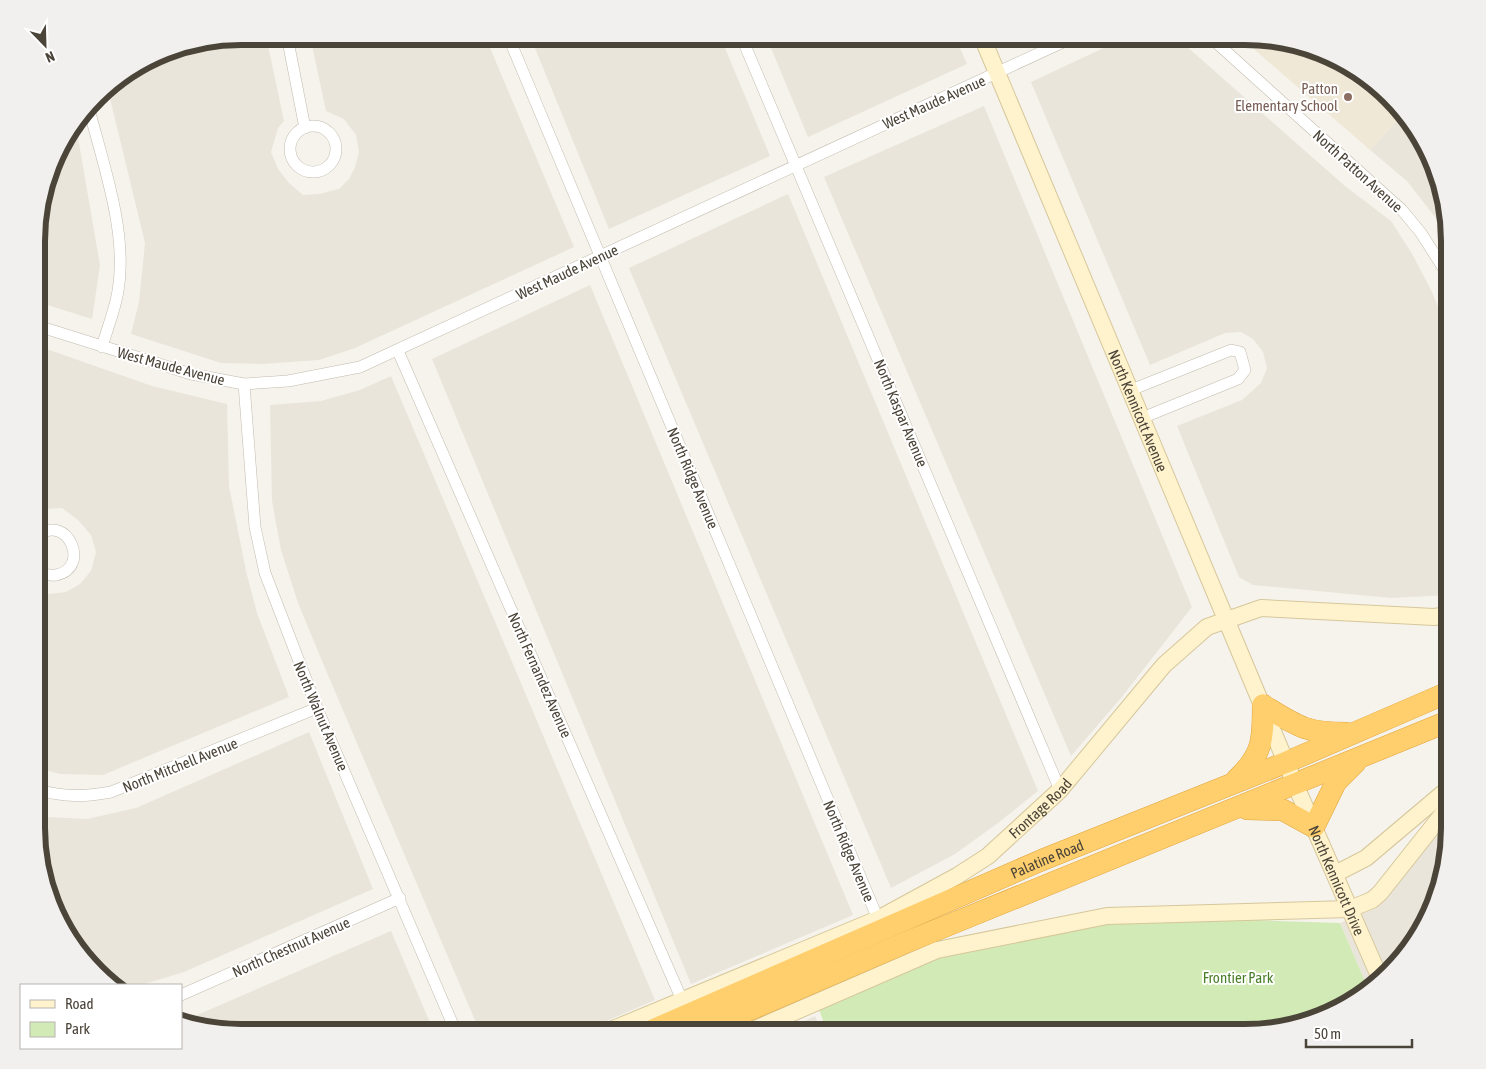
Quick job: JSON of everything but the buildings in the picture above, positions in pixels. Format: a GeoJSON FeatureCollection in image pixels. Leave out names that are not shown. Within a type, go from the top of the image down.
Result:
{"type":"FeatureCollection","features":[{"type":"Feature","properties":{"kind":"highway","name":"Palatine Road"},"geometry":{"type":"LineString","coordinates":[[666,1024],[1042,860],[1287,762],[1441,696]]}},
{"type":"Feature","properties":{"kind":"highway"},"geometry":{"type":"LineString","coordinates":[[1263,705],[1297,726],[1313,732],[1353,734]]}},
{"type":"Feature","properties":{"kind":"highway"},"geometry":{"type":"LineString","coordinates":[[1231,785],[1257,757],[1263,726],[1263,705]]}},
{"type":"Feature","properties":{"kind":"highway","name":"Palatine Road"},"geometry":{"type":"LineString","coordinates":[[715,1024],[908,942],[1441,724]]}},
{"type":"Feature","properties":{"kind":"highway"},"geometry":{"type":"LineString","coordinates":[[1234,809],[1268,808],[1283,810],[1314,827],[1336,782],[1366,755]]}},
{"type":"Feature","properties":{"kind":"street"},"geometry":{"type":"LineString","coordinates":[[289,45],[304,128]]}},
{"type":"Feature","properties":{"kind":"street","name":"North Ridge Avenue"},"geometry":{"type":"LineString","coordinates":[[512,45],[878,919]]}},
{"type":"Feature","properties":{"kind":"street","name":"North Kaspar Avenue"},"geometry":{"type":"LineString","coordinates":[[745,45],[1060,790]]}},
{"type":"Feature","properties":{"kind":"street","name":"North Kennicott Avenue"},"geometry":{"type":"LineString","coordinates":[[986,45],[1228,618],[1295,784]]}},
{"type":"Feature","properties":{"kind":"street","name":"West Maude Avenue"},"geometry":{"type":"LineString","coordinates":[[45,328],[191,374],[244,384],[288,381],[360,367],[1057,45]]}},
{"type":"Feature","properties":{"kind":"street","name":"North Patton Avenue"},"geometry":{"type":"LineString","coordinates":[[1219,45],[1402,210],[1422,233],[1441,264]]}},
{"type":"Feature","properties":{"kind":"street"},"geometry":{"type":"LineString","coordinates":[[91,116],[115,216],[119,244],[118,290],[102,347]]}},
{"type":"Feature","properties":{"kind":"street"},"geometry":{"type":"LineString","coordinates":[[321,127],[332,135],[336,153],[326,168],[311,172],[298,167],[293,160],[290,147],[293,138],[304,128],[321,127]]}},
{"type":"Feature","properties":{"kind":"street","name":"North Fernandez Avenue"},"geometry":{"type":"LineString","coordinates":[[398,350],[682,1000]]}},
{"type":"Feature","properties":{"kind":"street"},"geometry":{"type":"LineString","coordinates":[[1131,390],[1231,350],[1240,352],[1243,359],[1245,370],[1238,379],[1142,418]]}},
{"type":"Feature","properties":{"kind":"street","name":"North Walnut Avenue"},"geometry":{"type":"LineString","coordinates":[[244,384],[255,527],[260,552],[274,599],[317,708],[453,1024]]}},
{"type":"Feature","properties":{"kind":"street"},"geometry":{"type":"LineString","coordinates":[[45,532],[60,531],[72,541],[75,556],[68,570],[61,574],[45,574]]}},
{"type":"Feature","properties":{"kind":"street","name":"Frontage Road"},"geometry":{"type":"LineString","coordinates":[[625,1024],[878,919],[957,876],[988,856],[1060,790],[1164,665],[1207,627],[1228,618],[1261,608],[1441,616]]}},
{"type":"Feature","properties":{"kind":"street","name":"North Mitchell Avenue"},"geometry":{"type":"LineString","coordinates":[[45,792],[61,796],[88,796],[112,792],[317,708]]}},
{"type":"Feature","properties":{"kind":"street","name":"North Kennicott Drive"},"geometry":{"type":"LineString","coordinates":[[1295,784],[1377,972]]}},
{"type":"Feature","properties":{"kind":"street"},"geometry":{"type":"LineString","coordinates":[[1335,874],[1366,858],[1441,795]]}},
{"type":"Feature","properties":{"kind":"street"},"geometry":{"type":"LineString","coordinates":[[765,1024],[937,950],[1097,918],[1350,910],[1372,900],[1385,888],[1441,816]]}},
{"type":"Feature","properties":{"kind":"street","name":"North Chestnut Avenue"},"geometry":{"type":"LineString","coordinates":[[182,995],[400,898]]}},
{"type":"Feature","properties":{"kind":"shaded area"},"geometry":{"type":"Polygon","coordinates":[[[228,45],[268,45],[284,121],[278,128],[271,152],[278,169],[289,183],[303,195],[319,194],[339,189],[349,179],[359,152],[356,135],[344,119],[326,111],[312,45],[489,45],[574,247],[355,348],[319,360],[262,364],[221,363],[131,334],[139,302],[145,243],[109,96],[143,71],[178,55],[203,49],[228,45]]]}},
{"type":"Feature","properties":{"kind":"shaded area"},"geometry":{"type":"Polygon","coordinates":[[[534,45],[724,45],[770,156],[609,229],[534,45]]]}},
{"type":"Feature","properties":{"kind":"shaded area"},"geometry":{"type":"Polygon","coordinates":[[[770,45],[959,45],[967,64],[808,137],[770,45]]]}},
{"type":"Feature","properties":{"kind":"shaded area"},"geometry":{"type":"Polygon","coordinates":[[[1110,45],[1185,45],[1345,186],[1391,221],[1411,252],[1432,292],[1441,314],[1441,595],[1391,598],[1253,585],[1239,577],[1177,426],[1242,400],[1261,383],[1267,368],[1263,352],[1253,339],[1241,332],[1225,333],[1150,365],[1031,82],[1110,45]]]}},
{"type":"Feature","properties":{"kind":"shaded area","name":"Patton Elementary School"},"geometry":{"type":"Polygon","coordinates":[[[1249,45],[1296,52],[1332,65],[1364,85],[1384,102],[1398,119],[1370,150],[1249,45]]]}},
{"type":"Feature","properties":{"kind":"shaded area"},"geometry":{"type":"Polygon","coordinates":[[[984,106],[1192,607],[1121,698],[1071,756],[824,177],[984,106]]]}},
{"type":"Feature","properties":{"kind":"shaded area"},"geometry":{"type":"Polygon","coordinates":[[[1398,119],[1415,143],[1431,178],[1440,224],[1407,181],[1370,150],[1398,119]]]}},
{"type":"Feature","properties":{"kind":"shaded area"},"geometry":{"type":"Polygon","coordinates":[[[77,133],[100,265],[92,319],[45,304],[45,228],[49,203],[55,178],[65,154],[77,133]]]}},
{"type":"Feature","properties":{"kind":"shaded area"},"geometry":{"type":"Polygon","coordinates":[[[788,194],[1038,791],[955,854],[891,888],[629,268],[788,194]]]}},
{"type":"Feature","properties":{"kind":"shaded area"},"geometry":{"type":"Polygon","coordinates":[[[590,285],[853,915],[691,984],[432,359],[590,285]]]}},
{"type":"Feature","properties":{"kind":"shaded area"},"geometry":{"type":"Polygon","coordinates":[[[45,348],[152,386],[227,404],[229,486],[246,571],[257,613],[289,697],[103,775],[60,774],[45,770],[45,593],[49,594],[66,592],[80,584],[91,571],[96,552],[91,535],[78,520],[62,508],[46,509],[45,348]]]}},
{"type":"Feature","properties":{"kind":"shaded area"},"geometry":{"type":"Polygon","coordinates":[[[391,376],[655,1000],[600,1024],[477,1024],[298,603],[281,550],[272,501],[270,405],[321,401],[360,390],[391,376]]]}},
{"type":"Feature","properties":{"kind":"shaded area"},"geometry":{"type":"Polygon","coordinates":[[[309,732],[373,889],[184,972],[144,984],[122,984],[102,967],[85,947],[65,915],[55,891],[49,866],[45,841],[45,817],[87,819],[136,808],[309,732]]]}},
{"type":"Feature","properties":{"kind":"shaded area"},"geometry":{"type":"Polygon","coordinates":[[[1441,826],[1437,866],[1431,891],[1421,915],[1401,947],[1384,967],[1366,983],[1340,923],[1377,908],[1441,826]]]}},
{"type":"Feature","properties":{"kind":"shaded area"},"geometry":{"type":"Polygon","coordinates":[[[391,931],[431,1024],[228,1024],[192,1017],[391,931]]]}},
{"type":"Feature","properties":{"kind":"shaded area"},"geometry":{"type":"Polygon","coordinates":[[[815,1016],[818,1024],[798,1024],[815,1016]]]}},
{"type":"Feature","properties":{"kind":"green space","name":"Frontier Park"},"geometry":{"type":"Polygon","coordinates":[[[1221,919],[1340,923],[1366,983],[1343,998],[1308,1014],[1258,1024],[824,1024],[819,1010],[937,958],[1103,923],[1221,919]]]}},
{"type":"Feature","properties":{"kind":"place","name":"Patton Elementary School"},"geometry":{"type":"Point","coordinates":[1348,97]}}]}
